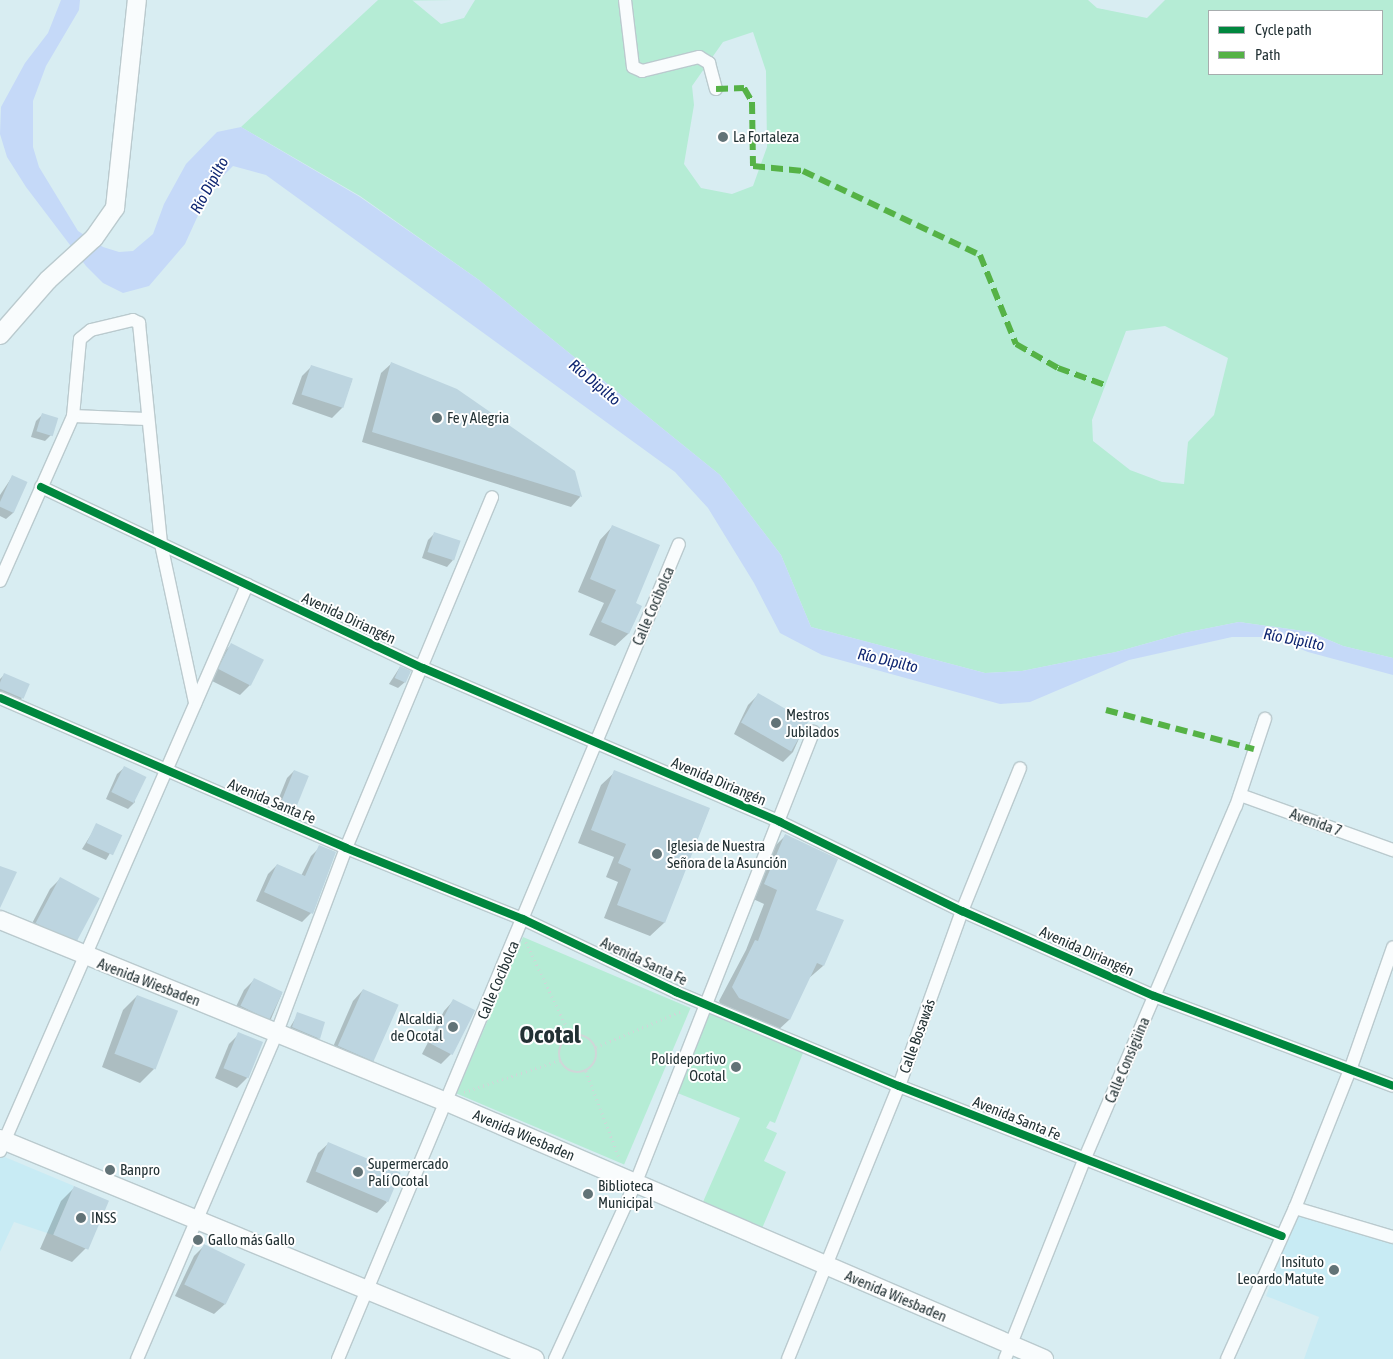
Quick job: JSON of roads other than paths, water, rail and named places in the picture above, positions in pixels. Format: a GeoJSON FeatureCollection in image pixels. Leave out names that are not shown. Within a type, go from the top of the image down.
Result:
{"type":"FeatureCollection","features":[{"type":"Feature","properties":{"kind":"street"},"geometry":{"type":"LineString","coordinates":[[0,336],[48,280],[94,238],[115,208],[137,0]]}},
{"type":"Feature","properties":{"kind":"street"},"geometry":{"type":"LineString","coordinates":[[625,0],[633,67],[642,71],[699,57],[710,63],[716,88]]}},
{"type":"Feature","properties":{"kind":"street"},"geometry":{"type":"LineString","coordinates":[[0,581],[73,416],[80,339],[91,330],[133,320],[141,326],[146,419],[161,544],[195,703]]}},
{"type":"Feature","properties":{"kind":"street"},"geometry":{"type":"LineString","coordinates":[[73,416],[146,419]]}},
{"type":"Feature","properties":{"kind":"street","name":"Avenida Diriangén"},"geometry":{"type":"LineString","coordinates":[[41,487],[423,668],[594,745],[780,822],[962,911],[1154,996],[1393,1086]]}},
{"type":"Feature","properties":{"kind":"street"},"geometry":{"type":"LineString","coordinates":[[137,1359],[198,1221],[276,1032],[346,848],[423,668],[492,497]]}},
{"type":"Feature","properties":{"kind":"street","name":"Calle Cocibolca"},"geometry":{"type":"LineString","coordinates":[[338,1359],[368,1292],[679,544]]}},
{"type":"Feature","properties":{"kind":"street"},"geometry":{"type":"LineString","coordinates":[[247,585],[2,1143],[535,1359]]}},
{"type":"Feature","properties":{"kind":"street","name":"Avenida Santa Fe"},"geometry":{"type":"LineString","coordinates":[[0,698],[346,848],[523,919],[704,1004],[899,1086],[1282,1236]]}},
{"type":"Feature","properties":{"kind":"street","name":"Calle Consigüina"},"geometry":{"type":"LineString","coordinates":[[1008,1352],[1084,1160],[1240,795],[1265,719]]}},
{"type":"Feature","properties":{"kind":"street"},"geometry":{"type":"LineString","coordinates":[[555,1359],[636,1182],[704,1004],[780,822],[813,732]]}},
{"type":"Feature","properties":{"kind":"street","name":"Calle Bosawás"},"geometry":{"type":"LineString","coordinates":[[788,1359],[899,1086],[962,911],[1020,768]]}},
{"type":"Feature","properties":{"kind":"street","name":"Avenida 7"},"geometry":{"type":"LineString","coordinates":[[1240,795],[1393,850]]}},
{"type":"Feature","properties":{"kind":"street","name":"Avenida Wiesbaden"},"geometry":{"type":"LineString","coordinates":[[0,920],[85,957],[447,1102],[636,1182],[825,1266],[1008,1352],[1044,1359]]}},
{"type":"Feature","properties":{"kind":"street"},"geometry":{"type":"LineString","coordinates":[[1227,1359],[1295,1208],[1350,1070],[1393,947]]}},
{"type":"Feature","properties":{"kind":"street"},"geometry":{"type":"LineString","coordinates":[[1295,1208],[1393,1237]]}},
{"type":"Feature","properties":{"kind":"water","name":"Río Dipilto"},"geometry":{"type":"Polygon","coordinates":[[[61,0],[80,0],[79,10],[46,66],[33,101],[33,147],[39,167],[78,231],[103,247],[119,252],[133,251],[153,234],[164,204],[186,164],[217,132],[241,127],[360,197],[479,280],[720,475],[781,555],[811,627],[985,673],[1022,671],[1116,652],[1184,633],[1239,622],[1310,632],[1343,646],[1393,658],[1393,675],[1308,652],[1271,637],[1232,637],[1129,660],[1030,702],[1000,704],[822,655],[780,633],[754,583],[708,508],[675,472],[266,175],[233,166],[210,189],[185,244],[149,286],[123,293],[103,283],[86,266],[26,187],[7,157],[0,134],[1,107],[25,63],[48,33],[61,0]]]}},
{"type":"Feature","properties":{"kind":"place","name":"La Fortaleza"},"geometry":{"type":"Point","coordinates":[723,137]}},
{"type":"Feature","properties":{"kind":"place","name":"Fe y Alegria"},"geometry":{"type":"Point","coordinates":[437,418]}},
{"type":"Feature","properties":{"kind":"place","name":"Mestros Jubilados"},"geometry":{"type":"Point","coordinates":[776,723]}},
{"type":"Feature","properties":{"kind":"place","name":"Iglesia de Nuestra Señora de la Asunción"},"geometry":{"type":"Point","coordinates":[657,854]}},
{"type":"Feature","properties":{"kind":"place","name":"Alcaldia de Ocotal"},"geometry":{"type":"Point","coordinates":[453,1027]}},
{"type":"Feature","properties":{"kind":"place","name":"Polideportivo Ocotal"},"geometry":{"type":"Point","coordinates":[736,1067]}},
{"type":"Feature","properties":{"kind":"place","name":"Banpro"},"geometry":{"type":"Point","coordinates":[110,1170]}},
{"type":"Feature","properties":{"kind":"place","name":"Supermercado Palí Ocotal"},"geometry":{"type":"Point","coordinates":[358,1172]}},
{"type":"Feature","properties":{"kind":"place","name":"Biblioteca Municipal"},"geometry":{"type":"Point","coordinates":[588,1194]}},
{"type":"Feature","properties":{"kind":"place","name":"INSS"},"geometry":{"type":"Point","coordinates":[81,1218]}},
{"type":"Feature","properties":{"kind":"place","name":"Gallo más Gallo"},"geometry":{"type":"Point","coordinates":[198,1240]}},
{"type":"Feature","properties":{"kind":"place","name":"Insituto Leoardo Matute"},"geometry":{"type":"Point","coordinates":[1334,1270]}},
{"type":"Feature","properties":{"kind":"district","name":"Ocotal"},"geometry":{"type":"Point","coordinates":[550,1034]}}]}
